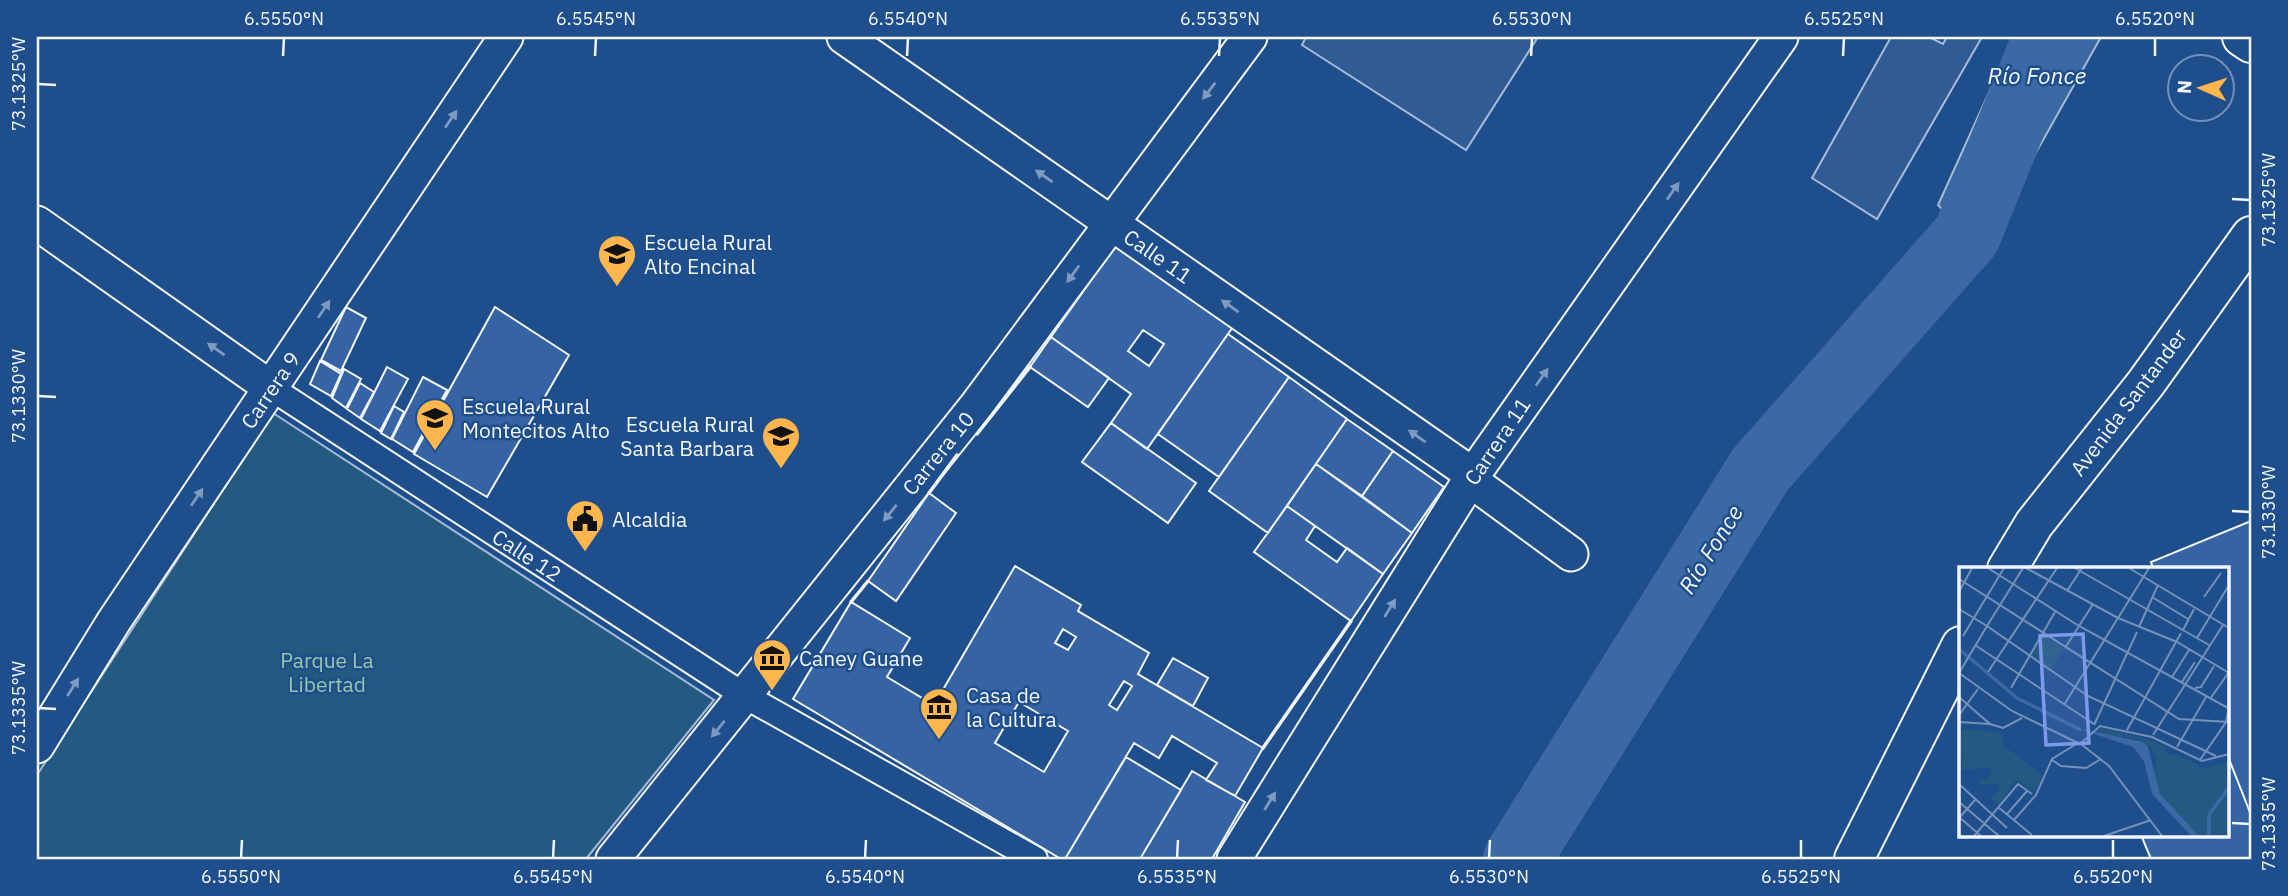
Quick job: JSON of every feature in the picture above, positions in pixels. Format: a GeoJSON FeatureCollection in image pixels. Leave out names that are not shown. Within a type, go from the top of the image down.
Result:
{"type":"FeatureCollection","features":[{"type":"Feature","properties":{"kind":"highway"},"geometry":{"type":"LineString","coordinates":[[2242,37],[2251,43]]}},
{"type":"Feature","properties":{"kind":"highway","name":"Avenida Santander"},"geometry":{"type":"LineString","coordinates":[[2008,567],[2034,524],[2146,383],[2251,236]]}},
{"type":"Feature","properties":{"kind":"highway"},"geometry":{"type":"LineString","coordinates":[[1854,859],[1959,650]]}},
{"type":"Feature","properties":{"kind":"street","name":"Carrera 9"},"geometry":{"type":"LineString","coordinates":[[37,746],[114,621],[506,37]]}},
{"type":"Feature","properties":{"kind":"street","name":"Calle 11"},"geometry":{"type":"LineString","coordinates":[[844,37],[1472,477],[1571,554]]}},
{"type":"Feature","properties":{"kind":"street","name":"Carrera 10"},"geometry":{"type":"LineString","coordinates":[[613,859],[976,406],[1110,222],[1250,37]]}},
{"type":"Feature","properties":{"kind":"street","name":"Carrera 11"},"geometry":{"type":"LineString","coordinates":[[1234,859],[1472,477],[1781,37]]}},
{"type":"Feature","properties":{"kind":"street","name":"Calle 12"},"geometry":{"type":"LineString","coordinates":[[37,223],[271,388],[744,696],[1035,859]]}},
{"type":"Feature","properties":{"kind":"green space","name":"Parque La Libertad"},"geometry":{"type":"Polygon","coordinates":[[[273,413],[714,700],[586,859],[37,859],[37,775],[273,413]]]}},
{"type":"Feature","properties":{"kind":"shaded area"},"geometry":{"type":"Polygon","coordinates":[[[1306,37],[1538,37],[1466,150],[1302,45],[1306,37]]]}},
{"type":"Feature","properties":{"kind":"shaded area"},"geometry":{"type":"Polygon","coordinates":[[[1891,37],[1929,37],[1943,44],[1947,37],[1982,37],[1877,219],[1812,178],[1891,37]]]}},
{"type":"Feature","properties":{"kind":"water","name":"Río Fonce"},"geometry":{"type":"Polygon","coordinates":[[[2014,37],[2101,37],[1993,229],[1967,235],[1938,205],[2014,37]]]}},
{"type":"Feature","properties":{"kind":"building"},"geometry":{"type":"Polygon","coordinates":[[[1118,242],[1235,324],[1147,449],[1111,423],[1131,394],[1051,337],[1118,242]],[[1143,330],[1128,351],[1149,366],[1164,344],[1143,330]]]}},
{"type":"Feature","properties":{"kind":"building"},"geometry":{"type":"Polygon","coordinates":[[[346,307],[366,318],[341,371],[321,360],[346,307]]]}},
{"type":"Feature","properties":{"kind":"building"},"geometry":{"type":"Polygon","coordinates":[[[495,307],[569,355],[487,497],[414,454],[495,307]]]}},
{"type":"Feature","properties":{"kind":"building"},"geometry":{"type":"Polygon","coordinates":[[[1228,334],[1289,377],[1219,477],[1158,434],[1228,334]]]}},
{"type":"Feature","properties":{"kind":"building"},"geometry":{"type":"Polygon","coordinates":[[[1051,337],[1109,378],[1088,407],[1030,367],[1051,337]]]}},
{"type":"Feature","properties":{"kind":"building"},"geometry":{"type":"Polygon","coordinates":[[[320,361],[341,374],[331,396],[310,384],[320,361]]]}},
{"type":"Feature","properties":{"kind":"building"},"geometry":{"type":"Polygon","coordinates":[[[387,367],[408,379],[380,431],[361,419],[387,367]]]}},
{"type":"Feature","properties":{"kind":"building"},"geometry":{"type":"Polygon","coordinates":[[[344,369],[361,379],[346,408],[332,398],[344,369]]]}},
{"type":"Feature","properties":{"kind":"building"},"geometry":{"type":"Polygon","coordinates":[[[423,377],[447,390],[413,452],[392,439],[423,377]]]}},
{"type":"Feature","properties":{"kind":"building"},"geometry":{"type":"Polygon","coordinates":[[[1289,377],[1347,419],[1268,533],[1209,491],[1289,377]]]}},
{"type":"Feature","properties":{"kind":"building"},"geometry":{"type":"Polygon","coordinates":[[[360,383],[374,392],[360,418],[347,409],[360,383]]]}},
{"type":"Feature","properties":{"kind":"building"},"geometry":{"type":"Polygon","coordinates":[[[394,406],[404,412],[391,439],[381,433],[394,406]]]}},
{"type":"Feature","properties":{"kind":"building"},"geometry":{"type":"Polygon","coordinates":[[[1347,419],[1393,451],[1362,496],[1316,464],[1347,419]]]}},
{"type":"Feature","properties":{"kind":"building"},"geometry":{"type":"Polygon","coordinates":[[[1111,423],[1196,483],[1168,523],[1082,462],[1111,423]]]}},
{"type":"Feature","properties":{"kind":"building"},"geometry":{"type":"Polygon","coordinates":[[[1393,451],[1444,487],[1412,533],[1362,496],[1393,451]]]}},
{"type":"Feature","properties":{"kind":"building"},"geometry":{"type":"Polygon","coordinates":[[[1316,464],[1412,533],[1383,574],[1287,506],[1316,464]]]}},
{"type":"Feature","properties":{"kind":"building"},"geometry":{"type":"Polygon","coordinates":[[[929,493],[956,513],[896,601],[868,581],[929,493]]]}},
{"type":"Feature","properties":{"kind":"building"},"geometry":{"type":"Polygon","coordinates":[[[1287,506],[1315,526],[1306,540],[1337,562],[1347,548],[1383,574],[1351,621],[1254,552],[1287,506]]]}},
{"type":"Feature","properties":{"kind":"building"},"geometry":{"type":"Polygon","coordinates":[[[2251,521],[2251,815],[2228,757],[2228,567],[2152,567],[2151,562],[2251,521]]]}},
{"type":"Feature","properties":{"kind":"building"},"geometry":{"type":"Polygon","coordinates":[[[1015,566],[1081,605],[1078,611],[1149,653],[1138,674],[1263,748],[1235,796],[1206,780],[1217,763],[1172,736],[1159,758],[1134,743],[1065,859],[1061,859],[793,699],[851,602],[910,638],[887,677],[934,705],[1015,566]],[[1063,629],[1055,643],[1068,650],[1076,637],[1063,629]],[[1124,681],[1109,705],[1117,710],[1132,686],[1124,681]],[[1019,702],[995,743],[1044,772],[1068,731],[1019,702]]]}},
{"type":"Feature","properties":{"kind":"building"},"geometry":{"type":"Polygon","coordinates":[[[1173,658],[1208,678],[1193,706],[1157,685],[1173,658]]]}},
{"type":"Feature","properties":{"kind":"building"},"geometry":{"type":"Polygon","coordinates":[[[1126,757],[1181,790],[1140,859],[1065,859],[1126,757]]]}},
{"type":"Feature","properties":{"kind":"building"},"geometry":{"type":"Polygon","coordinates":[[[2228,757],[2251,815],[2251,859],[2151,859],[2141,836],[2228,836],[2228,757]]]}},
{"type":"Feature","properties":{"kind":"building"},"geometry":{"type":"Polygon","coordinates":[[[1192,771],[1245,802],[1212,859],[1140,859],[1192,771]]]}},
{"type":"Feature","properties":{"kind":"waterway","name":"Río Fonce"},"geometry":{"type":"LineString","coordinates":[[1517,859],[1760,470],[1967,235],[2047,37]]}},
{"type":"Feature","properties":{"kind":"wall"},"geometry":{"type":"LineString","coordinates":[[977,434],[1030,367]]}},
{"type":"Feature","properties":{"kind":"wall"},"geometry":{"type":"LineString","coordinates":[[929,493],[957,455]]}},
{"type":"Feature","properties":{"kind":"wall"},"geometry":{"type":"LineString","coordinates":[[851,602],[868,581]]}},
{"type":"Feature","properties":{"kind":"wall"},"geometry":{"type":"LineString","coordinates":[[1263,748],[1351,621]]}},
{"type":"Feature","properties":{"kind":"place","name":"Escuela Rural Alto Encinal"},"geometry":{"type":"Point","coordinates":[617,288]}},
{"type":"Feature","properties":{"kind":"place","name":"Escuela Rural Montecitos Alto"},"geometry":{"type":"Point","coordinates":[435,452]}},
{"type":"Feature","properties":{"kind":"place","name":"Escuela Rural Santa Barbara"},"geometry":{"type":"Point","coordinates":[781,470]}},
{"type":"Feature","properties":{"kind":"place","name":"Alcaldia"},"geometry":{"type":"Point","coordinates":[585,553]}},
{"type":"Feature","properties":{"kind":"place","name":"Caney Guane"},"geometry":{"type":"Point","coordinates":[772,692]}},
{"type":"Feature","properties":{"kind":"place","name":"Casa de la Cultura"},"geometry":{"type":"Point","coordinates":[939,741]}}]}
